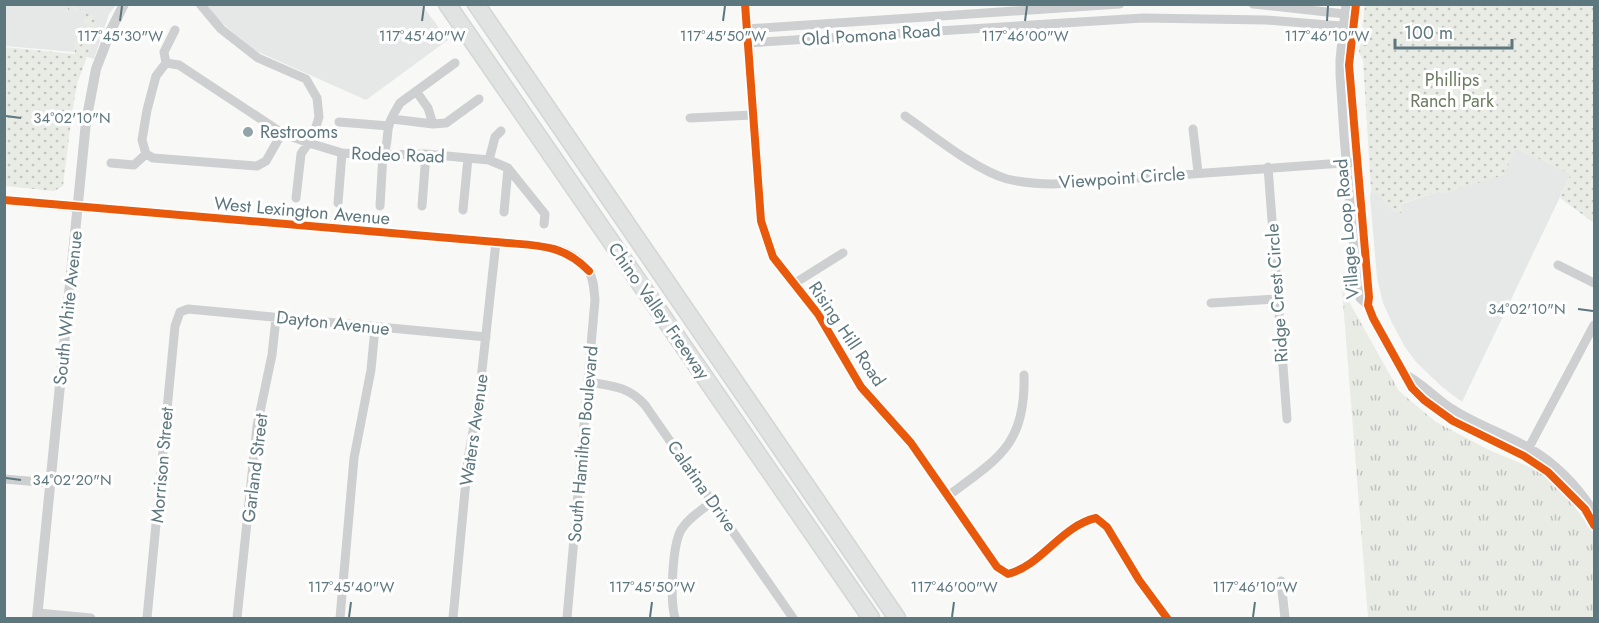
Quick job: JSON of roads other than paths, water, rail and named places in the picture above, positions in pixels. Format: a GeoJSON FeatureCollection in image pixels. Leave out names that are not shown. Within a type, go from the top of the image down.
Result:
{"type":"FeatureCollection","features":[{"type":"Feature","properties":{"kind":"highway","name":"Chino Valley Freeway"},"geometry":{"type":"LineString","coordinates":[[447,4],[871,618]]}},
{"type":"Feature","properties":{"kind":"highway","name":"Chino Valley Freeway"},"geometry":{"type":"LineString","coordinates":[[476,4],[897,618]]}},
{"type":"Feature","properties":{"kind":"street","name":"South White Avenue"},"geometry":{"type":"LineString","coordinates":[[38,616],[86,122],[96,69],[124,4]]}},
{"type":"Feature","properties":{"kind":"street"},"geometry":{"type":"LineString","coordinates":[[200,4],[221,29],[258,58],[306,79],[317,98],[319,117],[313,136],[301,154],[296,198]]}},
{"type":"Feature","properties":{"kind":"street","name":"Rising Hill Road"},"geometry":{"type":"LineString","coordinates":[[745,4],[761,221],[773,257],[818,314],[861,387],[911,442],[997,567],[1008,574],[1021,570],[1071,530],[1085,521],[1096,518],[1107,527],[1139,580],[1167,618]]}},
{"type":"Feature","properties":{"kind":"street","name":"Old Pomona Road"},"geometry":{"type":"LineString","coordinates":[[747,29],[1120,4]]}},
{"type":"Feature","properties":{"kind":"street"},"geometry":{"type":"LineString","coordinates":[[1253,4],[1345,9]]}},
{"type":"Feature","properties":{"kind":"street","name":"Village Loop Road"},"geometry":{"type":"LineString","coordinates":[[1356,4],[1348,26],[1340,67],[1346,163],[1360,298],[1368,305],[1388,348],[1406,375],[1418,381],[1454,411],[1555,467],[1571,482],[1594,512]]}},
{"type":"Feature","properties":{"kind":"street","name":"Village Loop Road"},"geometry":{"type":"LineString","coordinates":[[1345,9],[1368,305]]}},
{"type":"Feature","properties":{"kind":"street","name":"Old Pomona Road"},"geometry":{"type":"LineString","coordinates":[[748,43],[1143,18],[1223,18],[1348,26]]}},
{"type":"Feature","properties":{"kind":"street"},"geometry":{"type":"LineString","coordinates":[[175,30],[164,52],[166,63],[156,76],[147,110],[142,140],[146,154],[153,158],[257,166],[266,161],[282,133]]}},
{"type":"Feature","properties":{"kind":"street","name":"Rodeo Road"},"geometry":{"type":"LineString","coordinates":[[166,63],[179,65],[282,133],[309,143],[342,153],[426,153],[489,160],[508,168],[545,214],[544,224]]}},
{"type":"Feature","properties":{"kind":"street"},"geometry":{"type":"LineString","coordinates":[[380,206],[383,154],[388,147],[390,123],[400,103],[455,63]]}},
{"type":"Feature","properties":{"kind":"street"},"geometry":{"type":"LineString","coordinates":[[416,92],[428,108],[433,124]]}},
{"type":"Feature","properties":{"kind":"street"},"geometry":{"type":"LineString","coordinates":[[339,122],[446,123],[479,99]]}},
{"type":"Feature","properties":{"kind":"street"},"geometry":{"type":"LineString","coordinates":[[690,118],[753,115]]}},
{"type":"Feature","properties":{"kind":"street","name":"Viewpoint Circle"},"geometry":{"type":"LineString","coordinates":[[905,116],[974,163],[1005,178],[1030,184],[1357,162]]}},
{"type":"Feature","properties":{"kind":"street"},"geometry":{"type":"LineString","coordinates":[[1193,129],[1198,172]]}},
{"type":"Feature","properties":{"kind":"street"},"geometry":{"type":"LineString","coordinates":[[489,160],[495,137],[501,131]]}},
{"type":"Feature","properties":{"kind":"street"},"geometry":{"type":"LineString","coordinates":[[338,203],[342,153]]}},
{"type":"Feature","properties":{"kind":"street"},"geometry":{"type":"LineString","coordinates":[[422,206],[426,153]]}},
{"type":"Feature","properties":{"kind":"street"},"geometry":{"type":"LineString","coordinates":[[111,163],[134,165],[146,154]]}},
{"type":"Feature","properties":{"kind":"street"},"geometry":{"type":"LineString","coordinates":[[463,210],[468,158]]}},
{"type":"Feature","properties":{"kind":"street","name":"Ridge Crest Circle"},"geometry":{"type":"LineString","coordinates":[[1268,167],[1287,419]]}},
{"type":"Feature","properties":{"kind":"street"},"geometry":{"type":"LineString","coordinates":[[504,212],[508,168]]}},
{"type":"Feature","properties":{"kind":"street","name":"West Lexington Avenue"},"geometry":{"type":"LineString","coordinates":[[4,200],[559,249],[577,259],[589,271]]}},
{"type":"Feature","properties":{"kind":"street","name":"Waters Avenue"},"geometry":{"type":"LineString","coordinates":[[453,618],[468,459],[479,398],[496,242]]}},
{"type":"Feature","properties":{"kind":"street"},"geometry":{"type":"LineString","coordinates":[[795,284],[843,253]]}},
{"type":"Feature","properties":{"kind":"street"},"geometry":{"type":"LineString","coordinates":[[1558,265],[1594,284]]}},
{"type":"Feature","properties":{"kind":"street","name":"South Hamilton Boulevard"},"geometry":{"type":"LineString","coordinates":[[567,618],[595,300],[594,283],[589,271]]}},
{"type":"Feature","properties":{"kind":"street"},"geometry":{"type":"LineString","coordinates":[[1211,303],[1277,299]]}},
{"type":"Feature","properties":{"kind":"street","name":"Dayton Avenue"},"geometry":{"type":"LineString","coordinates":[[180,312],[188,309],[486,337]]}},
{"type":"Feature","properties":{"kind":"street","name":"Morrison Street"},"geometry":{"type":"LineString","coordinates":[[147,618],[175,326],[180,312]]}},
{"type":"Feature","properties":{"kind":"street","name":"Garland Street"},"geometry":{"type":"LineString","coordinates":[[237,618],[257,426],[272,355],[276,318]]}},
{"type":"Feature","properties":{"kind":"street"},"geometry":{"type":"LineString","coordinates":[[1526,452],[1594,325]]}},
{"type":"Feature","properties":{"kind":"street"},"geometry":{"type":"LineString","coordinates":[[340,618],[354,458],[371,370],[375,328]]}},
{"type":"Feature","properties":{"kind":"street"},"geometry":{"type":"LineString","coordinates":[[949,495],[1003,453],[1012,439],[1019,424],[1023,406],[1024,375]]}},
{"type":"Feature","properties":{"kind":"street","name":"Calatina Drive"},"geometry":{"type":"LineString","coordinates":[[589,382],[621,388],[635,394],[713,501],[793,618]]}},
{"type":"Feature","properties":{"kind":"street","name":"Village Loop Road"},"geometry":{"type":"LineString","coordinates":[[1526,452],[1567,489],[1585,509],[1594,525]]}},
{"type":"Feature","properties":{"kind":"street"},"geometry":{"type":"LineString","coordinates":[[4,479],[51,483]]}},
{"type":"Feature","properties":{"kind":"street"},"geometry":{"type":"LineString","coordinates":[[675,618],[671,601],[677,540],[682,528],[691,518],[713,501]]}},
{"type":"Feature","properties":{"kind":"street"},"geometry":{"type":"LineString","coordinates":[[1281,581],[1285,618]]}},
{"type":"Feature","properties":{"kind":"street"},"geometry":{"type":"LineString","coordinates":[[38,616],[91,618]]}},
{"type":"Feature","properties":{"kind":"place","name":"Restrooms"},"geometry":{"type":"Point","coordinates":[248,132]}},
{"type":"Feature","properties":{"kind":"park label","name":"Phillips Ranch Park"},"geometry":{"type":"Point","coordinates":[1452,90]}}]}
